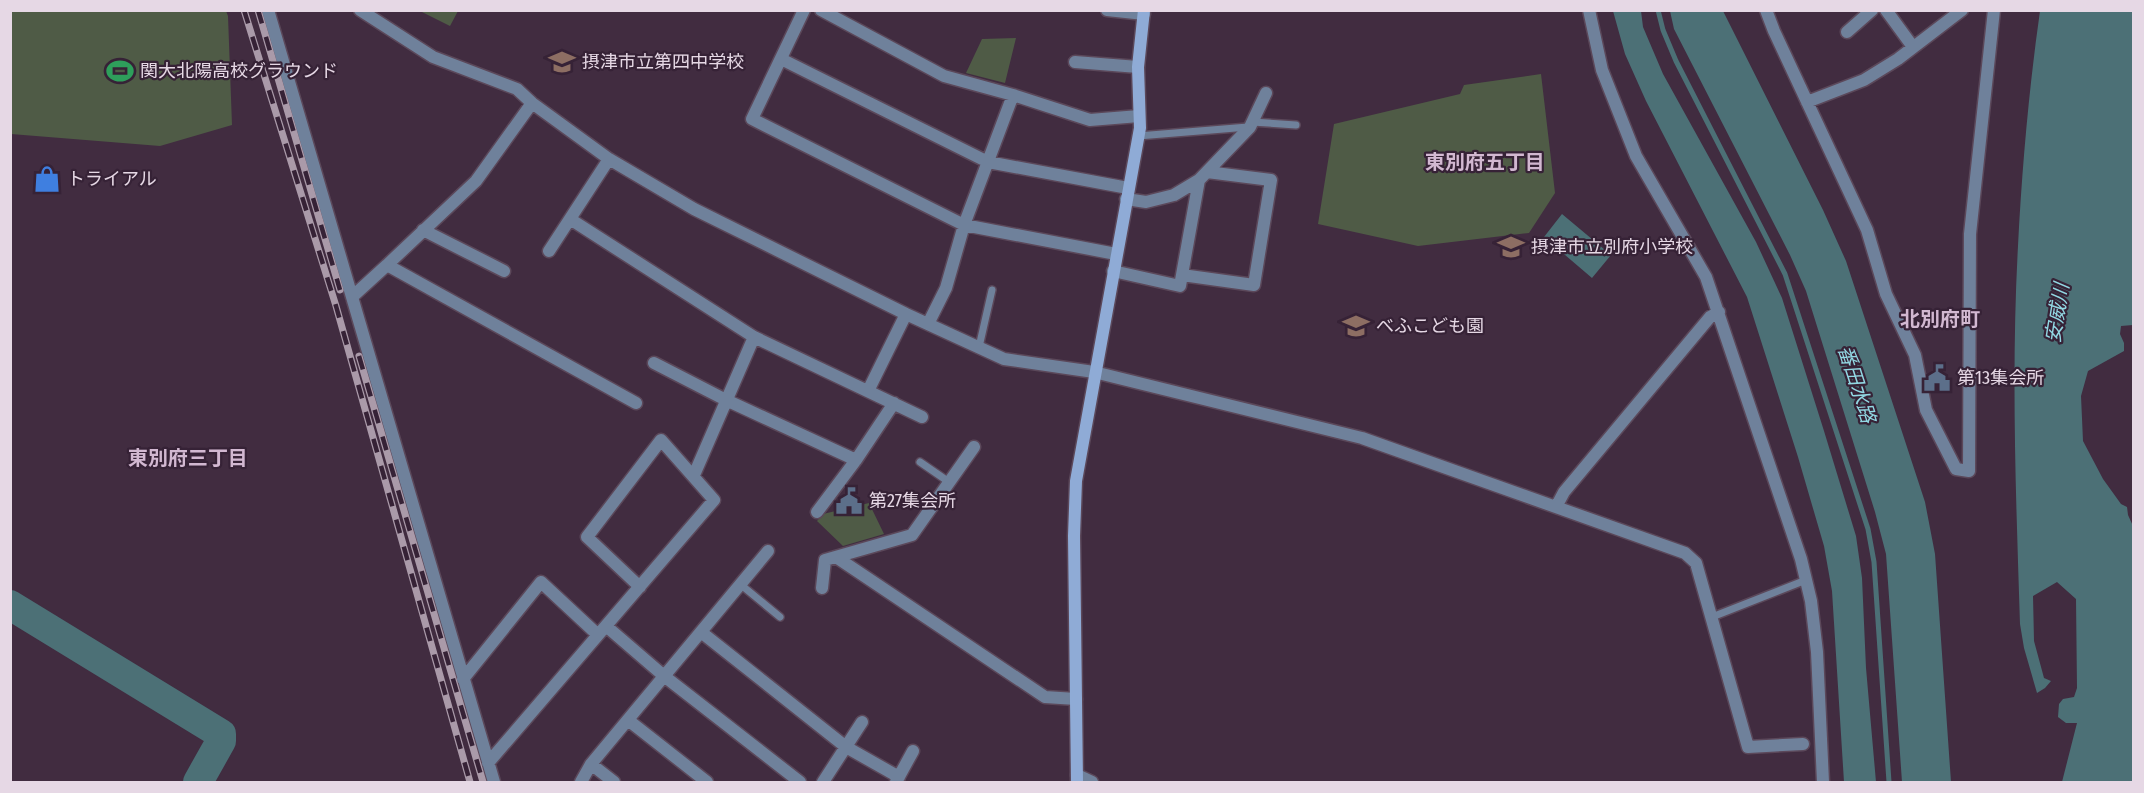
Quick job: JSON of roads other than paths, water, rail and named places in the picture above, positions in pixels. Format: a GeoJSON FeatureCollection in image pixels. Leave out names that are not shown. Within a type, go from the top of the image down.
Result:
{"type":"FeatureCollection","features":[{"type":"Feature","properties":{"kind":"street"},"geometry":{"type":"LineString","coordinates":[[268,10],[494,783]]}},
{"type":"Feature","properties":{"kind":"street"},"geometry":{"type":"LineString","coordinates":[[360,10],[433,57],[517,89],[532,103],[609,159],[694,209],[906,314],[1004,359],[1094,372],[1362,438],[1685,553],[1696,562],[1748,747],[1803,744]]}},
{"type":"Feature","properties":{"kind":"street"},"geometry":{"type":"LineString","coordinates":[[804,10],[752,119],[964,225],[1116,254]]}},
{"type":"Feature","properties":{"kind":"street"},"geometry":{"type":"LineString","coordinates":[[821,10],[944,76],[1090,120],[1139,116]]}},
{"type":"Feature","properties":{"kind":"street"},"geometry":{"type":"LineString","coordinates":[[1092,783],[1077,779],[1074,536],[1076,481],[1138,136],[1138,67],[1144,12],[1107,10]]}},
{"type":"Feature","properties":{"kind":"street"},"geometry":{"type":"LineString","coordinates":[[1589,10],[1602,70],[1636,156],[1706,277],[1801,559],[1811,601],[1817,652],[1823,783]]}},
{"type":"Feature","properties":{"kind":"street"},"geometry":{"type":"LineString","coordinates":[[1766,10],[1867,230],[1886,294],[1915,355],[1926,410],[1956,469],[1969,471],[1970,234],[1994,10]]}},
{"type":"Feature","properties":{"kind":"street"},"geometry":{"type":"LineString","coordinates":[[1847,32],[1872,10]]}},
{"type":"Feature","properties":{"kind":"street"},"geometry":{"type":"LineString","coordinates":[[1886,10],[1913,47]]}},
{"type":"Feature","properties":{"kind":"street"},"geometry":{"type":"LineString","coordinates":[[1807,102],[1864,80],[1962,10]]}},
{"type":"Feature","properties":{"kind":"street"},"geometry":{"type":"LineString","coordinates":[[781,59],[988,162],[1127,194],[1146,202],[1174,195],[1203,176],[1251,125],[1266,93]]}},
{"type":"Feature","properties":{"kind":"street"},"geometry":{"type":"LineString","coordinates":[[1075,62],[1138,67]]}},
{"type":"Feature","properties":{"kind":"street"},"geometry":{"type":"LineString","coordinates":[[928,324],[946,288],[964,225],[1013,96]]}},
{"type":"Feature","properties":{"kind":"street"},"geometry":{"type":"LineString","coordinates":[[352,297],[476,181],[532,103]]}},
{"type":"Feature","properties":{"kind":"street"},"geometry":{"type":"LineString","coordinates":[[549,251],[609,159]]}},
{"type":"Feature","properties":{"kind":"street"},"geometry":{"type":"LineString","coordinates":[[1182,275],[1254,285],[1271,180],[1203,176]]}},
{"type":"Feature","properties":{"kind":"street"},"geometry":{"type":"LineString","coordinates":[[1113,271],[1180,285],[1203,176]]}},
{"type":"Feature","properties":{"kind":"street"},"geometry":{"type":"LineString","coordinates":[[570,219],[754,337],[922,417]]}},
{"type":"Feature","properties":{"kind":"street"},"geometry":{"type":"LineString","coordinates":[[423,230],[504,271]]}},
{"type":"Feature","properties":{"kind":"street"},"geometry":{"type":"LineString","coordinates":[[387,265],[636,403]]}},
{"type":"Feature","properties":{"kind":"street"},"geometry":{"type":"LineString","coordinates":[[1556,507],[1564,492],[1710,317],[1719,312]]}},
{"type":"Feature","properties":{"kind":"street"},"geometry":{"type":"LineString","coordinates":[[868,391],[906,314]]}},
{"type":"Feature","properties":{"kind":"street"},"geometry":{"type":"LineString","coordinates":[[694,475],[754,337]]}},
{"type":"Feature","properties":{"kind":"street"},"geometry":{"type":"LineString","coordinates":[[654,363],[726,400],[856,460]]}},
{"type":"Feature","properties":{"kind":"street"},"geometry":{"type":"LineString","coordinates":[[817,512],[856,460],[894,403]]}},
{"type":"Feature","properties":{"kind":"street"},"geometry":{"type":"LineString","coordinates":[[488,763],[640,587],[714,500],[661,440],[587,537],[640,587]]}},
{"type":"Feature","properties":{"kind":"street"},"geometry":{"type":"LineString","coordinates":[[822,588],[825,560],[912,535],[974,447]]}},
{"type":"Feature","properties":{"kind":"street"},"geometry":{"type":"LineString","coordinates":[[581,783],[591,764],[768,550]]}},
{"type":"Feature","properties":{"kind":"street"},"geometry":{"type":"LineString","coordinates":[[836,557],[1045,698],[1076,699]]}},
{"type":"Feature","properties":{"kind":"street"},"geometry":{"type":"LineString","coordinates":[[463,679],[541,582],[800,783]]}},
{"type":"Feature","properties":{"kind":"street"},"geometry":{"type":"LineString","coordinates":[[701,632],[846,747],[897,780],[913,751]]}},
{"type":"Feature","properties":{"kind":"street"},"geometry":{"type":"LineString","coordinates":[[628,720],[707,783]]}},
{"type":"Feature","properties":{"kind":"street"},"geometry":{"type":"LineString","coordinates":[[823,783],[862,722]]}},
{"type":"Feature","properties":{"kind":"street"},"geometry":{"type":"LineString","coordinates":[[591,764],[614,783]]}},
{"type":"Feature","properties":{"kind":"lane"},"geometry":{"type":"LineString","coordinates":[[1138,136],[1251,125],[1296,125]]}},
{"type":"Feature","properties":{"kind":"lane"},"geometry":{"type":"LineString","coordinates":[[979,347],[992,290]]}},
{"type":"Feature","properties":{"kind":"lane"},"geometry":{"type":"LineString","coordinates":[[920,462],[950,482]]}},
{"type":"Feature","properties":{"kind":"lane"},"geometry":{"type":"LineString","coordinates":[[1712,617],[1806,580]]}},
{"type":"Feature","properties":{"kind":"lane"},"geometry":{"type":"LineString","coordinates":[[740,584],[780,616]]}},
{"type":"Feature","properties":{"kind":"water"},"geometry":{"type":"Polygon","coordinates":[[[1613,11],[1641,11],[1643,27],[1663,74],[1756,242],[1782,298],[1856,536],[1862,578],[1866,668],[1876,782],[1844,782],[1832,591],[1824,546],[1747,297],[1646,101],[1625,54],[1613,11]]]}},
{"type":"Feature","properties":{"kind":"water","name":"番田水路"},"geometry":{"type":"Polygon","coordinates":[[[1670,11],[1723,11],[1823,210],[1846,261],[1925,502],[1935,554],[1951,782],[1902,782],[1886,554],[1875,512],[1806,291],[1790,255],[1674,29],[1670,11]]]}},
{"type":"Feature","properties":{"kind":"water","name":"安威川"},"geometry":{"type":"Polygon","coordinates":[[[2040,11],[2133,11],[2133,325],[2121,326],[2120,334],[2124,343],[2124,351],[2088,371],[2081,396],[2083,441],[2103,479],[2121,504],[2127,507],[2133,526],[2133,782],[2062,782],[2077,723],[2066,723],[2058,717],[2059,704],[2063,699],[2074,697],[2077,688],[2076,599],[2057,582],[2033,596],[2034,641],[2044,678],[2051,681],[2037,693],[2024,648],[2020,624],[2015,435],[2016,293],[2024,158],[2040,11]]]}},
{"type":"Feature","properties":{"kind":"water"},"geometry":{"type":"Polygon","coordinates":[[[1562,214],[1611,255],[1592,278],[1544,237],[1562,214]]]}},
{"type":"Feature","properties":{"kind":"waterway"},"geometry":{"type":"LineString","coordinates":[[1658,10],[1663,30],[1676,61],[1785,274],[1868,529],[1874,562],[1889,782]]}},
{"type":"Feature","properties":{"kind":"waterway"},"geometry":{"type":"LineString","coordinates":[[10,605],[221,734],[221,741],[198,782]]}},
{"type":"Feature","properties":{"kind":"railway"},"geometry":{"type":"LineString","coordinates":[[244,10],[336,306],[470,782]]}},
{"type":"Feature","properties":{"kind":"railway"},"geometry":{"type":"LineString","coordinates":[[258,10],[340,290]]}},
{"type":"Feature","properties":{"kind":"railway"},"geometry":{"type":"LineString","coordinates":[[359,356],[483,782]]}},
{"type":"Feature","properties":{"kind":"place","name":"摂津市立第四中学校"},"geometry":{"type":"Point","coordinates":[562,62]}},
{"type":"Feature","properties":{"kind":"place","name":"関大北陽高校グラウンド"},"geometry":{"type":"Point","coordinates":[120,71]}},
{"type":"Feature","properties":{"kind":"place","name":"トライアル"},"geometry":{"type":"Point","coordinates":[47,179]}},
{"type":"Feature","properties":{"kind":"place","name":"摂津市立別府小学校"},"geometry":{"type":"Point","coordinates":[1511,247]}},
{"type":"Feature","properties":{"kind":"place","name":"べふこども園"},"geometry":{"type":"Point","coordinates":[1356,326]}},
{"type":"Feature","properties":{"kind":"place","name":"第13集会所"},"geometry":{"type":"Point","coordinates":[1937,378]}},
{"type":"Feature","properties":{"kind":"place","name":"第27集会所"},"geometry":{"type":"Point","coordinates":[849,501]}},
{"type":"Feature","properties":{"kind":"district","name":"東別府五丁目"},"geometry":{"type":"Point","coordinates":[1485,162]}},
{"type":"Feature","properties":{"kind":"district","name":"北別府町"},"geometry":{"type":"Point","coordinates":[1940,319]}},
{"type":"Feature","properties":{"kind":"district","name":"東別府三丁目"},"geometry":{"type":"Point","coordinates":[188,458]}}]}
